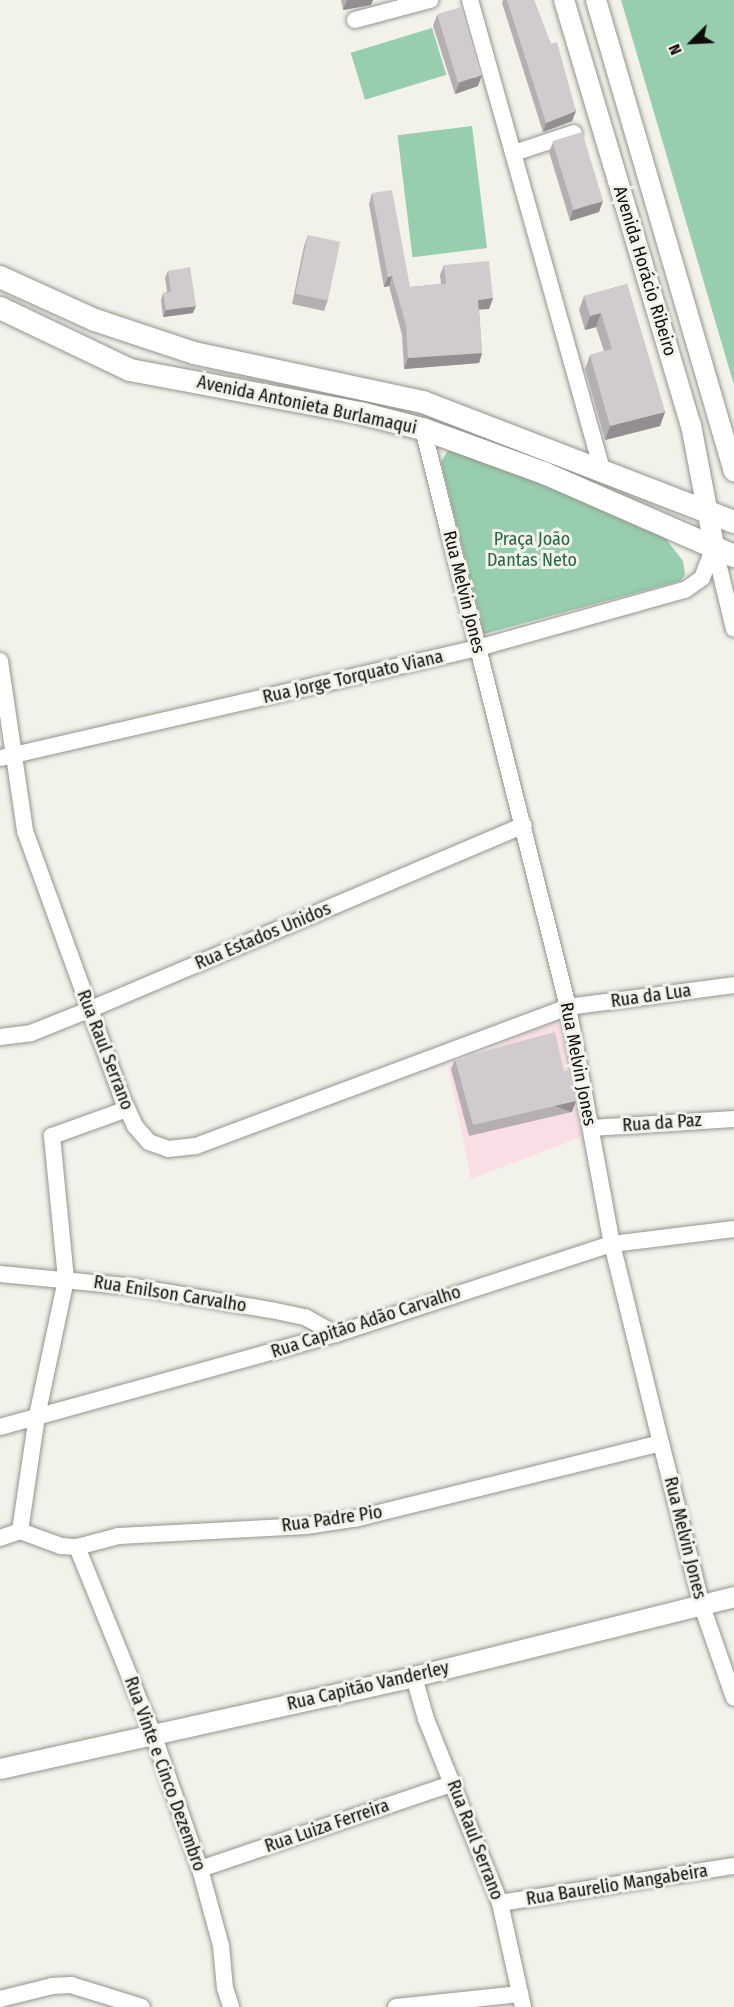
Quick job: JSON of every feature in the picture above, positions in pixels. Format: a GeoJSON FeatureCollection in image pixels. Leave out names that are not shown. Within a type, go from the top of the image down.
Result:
{"type":"FeatureCollection","features":[{"type":"Feature","properties":{"kind":"main road","name":"Avenida Antonieta Burlamaqui"},"geometry":{"type":"LineString","coordinates":[[0,277],[104,324],[227,360],[423,402],[602,469],[734,522]]}},
{"type":"Feature","properties":{"kind":"main road","name":"Avenida Antonieta Burlamaqui"},"geometry":{"type":"LineString","coordinates":[[0,308],[129,370],[274,397],[423,429],[544,473],[724,551]]}},
{"type":"Feature","properties":{"kind":"main road"},"geometry":{"type":"LineString","coordinates":[[220,387],[227,360]]}},
{"type":"Feature","properties":{"kind":"main road"},"geometry":{"type":"LineString","coordinates":[[274,397],[278,370]]}},
{"type":"Feature","properties":{"kind":"street"},"geometry":{"type":"LineString","coordinates":[[356,20],[430,0]]}},
{"type":"Feature","properties":{"kind":"street"},"geometry":{"type":"LineString","coordinates":[[470,0],[602,469]]}},
{"type":"Feature","properties":{"kind":"street","name":"Avenida Horácio Ribeiro"},"geometry":{"type":"LineString","coordinates":[[564,0],[691,425],[705,509],[724,551]]}},
{"type":"Feature","properties":{"kind":"street","name":"Avenida Horácio Ribeiro"},"geometry":{"type":"LineString","coordinates":[[596,0],[734,471]]}},
{"type":"Feature","properties":{"kind":"street"},"geometry":{"type":"LineString","coordinates":[[514,153],[574,134]]}},
{"type":"Feature","properties":{"kind":"street","name":"Rua Melvin Jones"},"geometry":{"type":"LineString","coordinates":[[423,429],[568,1007],[612,1244],[702,1605],[734,1698]]}},
{"type":"Feature","properties":{"kind":"street"},"geometry":{"type":"LineString","coordinates":[[724,551],[734,628]]}},
{"type":"Feature","properties":{"kind":"street","name":"Rua Jorge Torquato Viana"},"geometry":{"type":"LineString","coordinates":[[6,757],[478,648],[685,590],[702,578],[724,551]]}},
{"type":"Feature","properties":{"kind":"street","name":"Rua Raul Serrano"},"geometry":{"type":"LineString","coordinates":[[0,661],[6,757],[25,831],[66,950],[91,1009],[127,1108],[149,1142],[168,1149],[196,1146],[568,1007]]}},
{"type":"Feature","properties":{"kind":"street","name":"Rua Estados Unidos"},"geometry":{"type":"LineString","coordinates":[[0,1037],[31,1033],[91,1009],[524,825]]}},
{"type":"Feature","properties":{"kind":"street","name":"Rua da Lua"},"geometry":{"type":"LineString","coordinates":[[568,1007],[734,985]]}},
{"type":"Feature","properties":{"kind":"street"},"geometry":{"type":"LineString","coordinates":[[0,1538],[20,1531],[37,1416],[66,1279],[52,1136],[127,1108]]}},
{"type":"Feature","properties":{"kind":"street","name":"Rua da Paz"},"geometry":{"type":"LineString","coordinates":[[591,1128],[734,1119]]}},
{"type":"Feature","properties":{"kind":"street","name":"Rua Capitão Adão Carvalho"},"geometry":{"type":"LineString","coordinates":[[0,1427],[336,1334],[612,1244],[734,1229]]}},
{"type":"Feature","properties":{"kind":"street","name":"Rua Enilson Carvalho"},"geometry":{"type":"LineString","coordinates":[[0,1274],[66,1279],[271,1310],[305,1317],[336,1334]]}},
{"type":"Feature","properties":{"kind":"street","name":"Rua Padre Pio"},"geometry":{"type":"LineString","coordinates":[[20,1531],[61,1546],[76,1547],[118,1536],[306,1526],[358,1518],[661,1443]]}},
{"type":"Feature","properties":{"kind":"street","name":"Rua Vinte e Cinco Dezembro"},"geometry":{"type":"LineString","coordinates":[[76,1547],[153,1734],[200,1869],[221,1946],[225,1988],[231,2007]]}},
{"type":"Feature","properties":{"kind":"street","name":"Rua Capitão Vanderley"},"geometry":{"type":"LineString","coordinates":[[0,1770],[414,1677],[734,1598]]}},
{"type":"Feature","properties":{"kind":"street","name":"Rua Raul Serrano"},"geometry":{"type":"LineString","coordinates":[[414,1677],[426,1719],[454,1783],[500,1903],[522,2000]]}},
{"type":"Feature","properties":{"kind":"street","name":"Rua Luiza Ferreira"},"geometry":{"type":"LineString","coordinates":[[200,1869],[454,1783]]}},
{"type":"Feature","properties":{"kind":"street","name":"Rua Baurelio Mangabeira"},"geometry":{"type":"LineString","coordinates":[[500,1903],[734,1866]]}},
{"type":"Feature","properties":{"kind":"street"},"geometry":{"type":"LineString","coordinates":[[0,1999],[52,1986],[71,1985],[142,2007]]}},
{"type":"Feature","properties":{"kind":"street"},"geometry":{"type":"LineString","coordinates":[[396,2007],[522,2000]]}},
{"type":"Feature","properties":{"kind":"shaded area"},"geometry":{"type":"Polygon","coordinates":[[[560,1020],[581,1137],[471,1179],[448,1066],[560,1020]]]}},
{"type":"Feature","properties":{"kind":"green space"},"geometry":{"type":"Polygon","coordinates":[[[621,0],[734,0],[734,385],[621,0]]]}},
{"type":"Feature","properties":{"kind":"green space"},"geometry":{"type":"Polygon","coordinates":[[[432,28],[446,75],[365,100],[351,53],[432,28]]]}},
{"type":"Feature","properties":{"kind":"green space"},"geometry":{"type":"Polygon","coordinates":[[[472,126],[487,248],[413,257],[398,135],[472,126]]]}},
{"type":"Feature","properties":{"kind":"green space","name":"Praça João Dantas Neto"},"geometry":{"type":"Polygon","coordinates":[[[451,445],[659,530],[683,561],[685,575],[680,581],[484,634],[441,462],[451,445]]]}},
{"type":"Feature","properties":{"kind":"building"},"geometry":{"type":"Polygon","coordinates":[[[507,0],[534,0],[551,44],[557,42],[576,111],[546,123],[507,0]]]}},
{"type":"Feature","properties":{"kind":"building"},"geometry":{"type":"Polygon","coordinates":[[[461,7],[482,75],[458,82],[437,14],[461,7]]]}},
{"type":"Feature","properties":{"kind":"building"},"geometry":{"type":"Polygon","coordinates":[[[582,132],[603,201],[573,210],[552,141],[582,132]]]}},
{"type":"Feature","properties":{"kind":"building"},"geometry":{"type":"Polygon","coordinates":[[[392,190],[410,287],[446,284],[444,265],[489,261],[493,298],[478,300],[482,353],[408,358],[406,325],[392,276],[388,277],[372,193],[392,190]]]}},
{"type":"Feature","properties":{"kind":"building"},"geometry":{"type":"Polygon","coordinates":[[[308,235],[340,242],[328,301],[296,294],[308,235]]]}},
{"type":"Feature","properties":{"kind":"building"},"geometry":{"type":"Polygon","coordinates":[[[190,267],[196,306],[166,310],[163,293],[171,292],[168,271],[190,267]]]}},
{"type":"Feature","properties":{"kind":"building"},"geometry":{"type":"Polygon","coordinates":[[[627,284],[665,412],[610,426],[590,355],[612,349],[601,313],[590,316],[584,296],[627,284]]]}},
{"type":"Feature","properties":{"kind":"building"},"geometry":{"type":"Polygon","coordinates":[[[555,1032],[564,1071],[569,1070],[576,1101],[473,1125],[455,1059],[555,1032]]]}}]}
